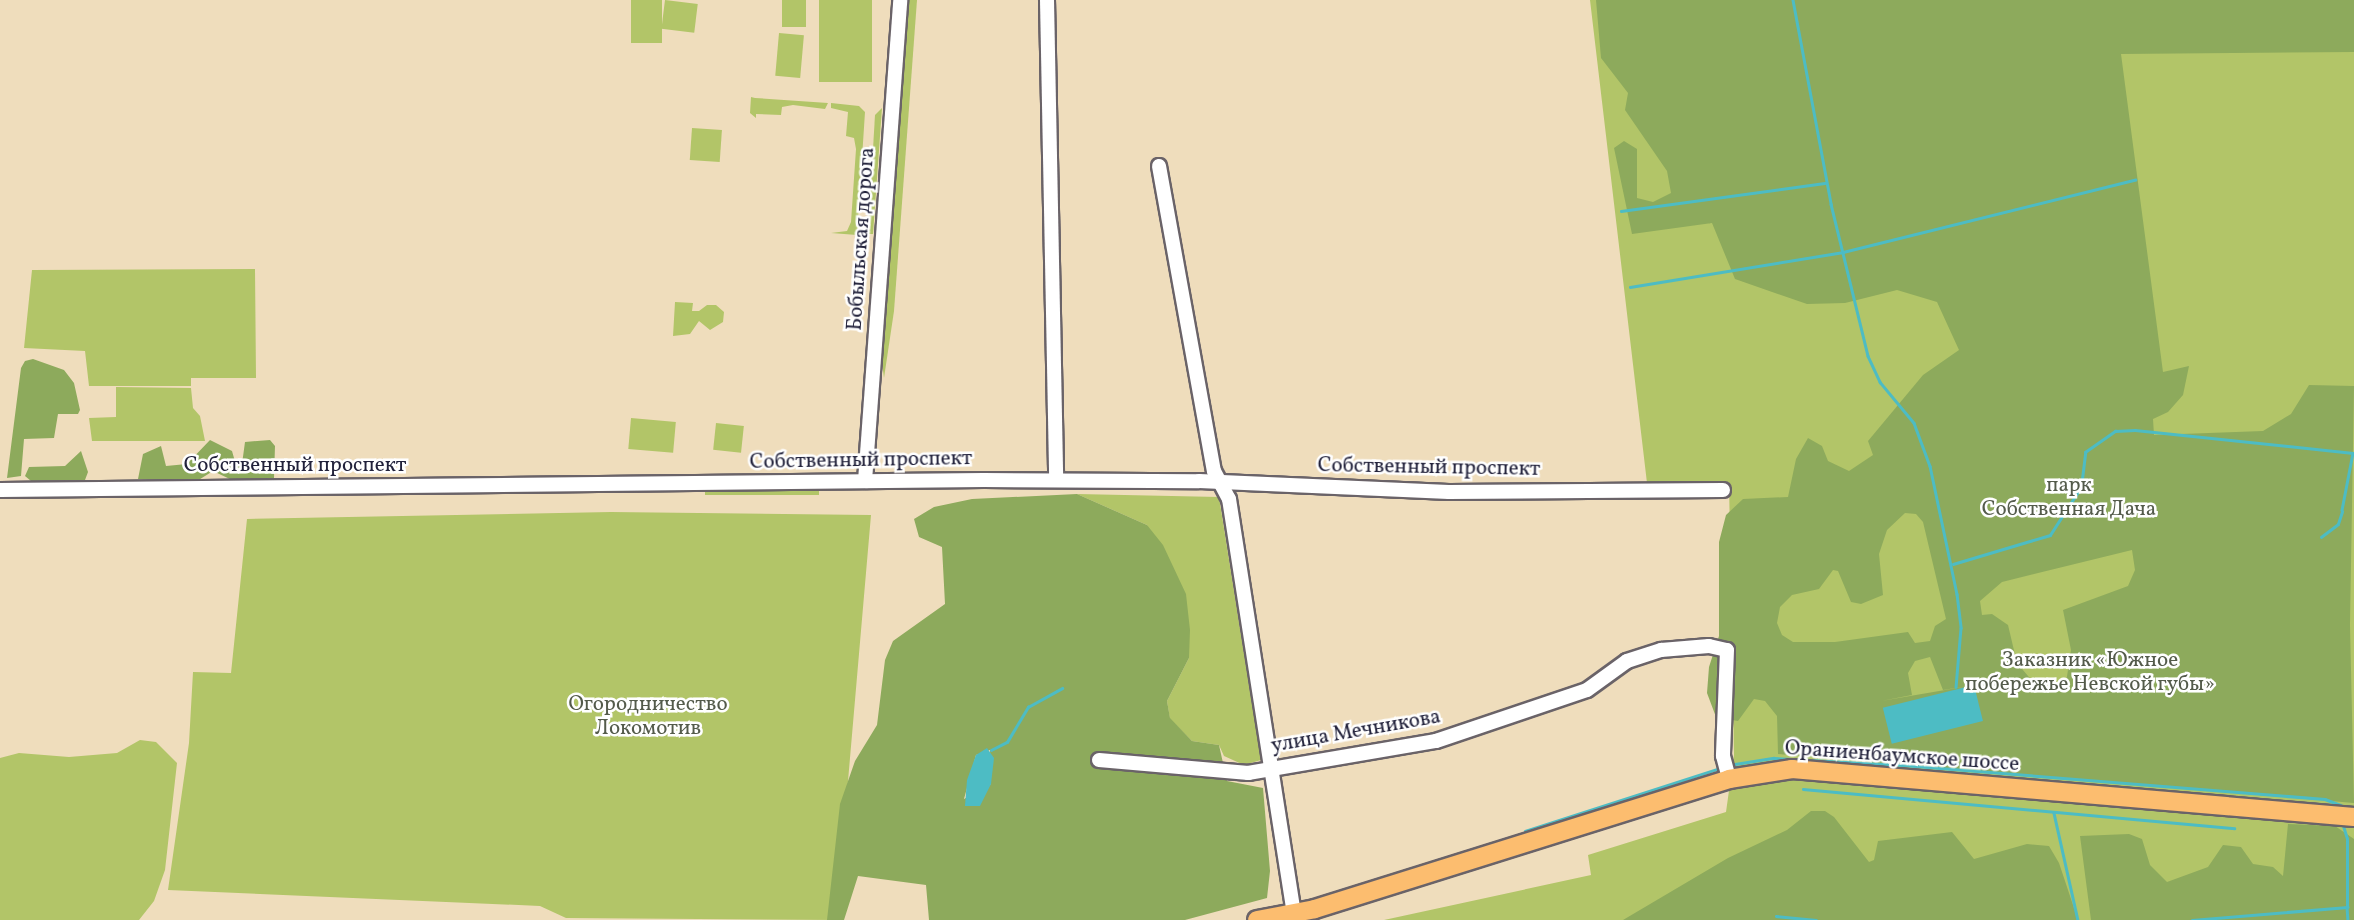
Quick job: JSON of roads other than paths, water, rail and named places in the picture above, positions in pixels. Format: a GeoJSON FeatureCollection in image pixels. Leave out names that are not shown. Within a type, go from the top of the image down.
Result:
{"type":"FeatureCollection","features":[{"type":"Feature","properties":{"kind":"main road","name":"Ораниенбаумское шоссе"},"geometry":{"type":"LineString","coordinates":[[1257,920],[1294,914],[1729,779],[1773,771],[1815,771],[2354,817]]}},
{"type":"Feature","properties":{"kind":"street","name":"Бобыльская дорога"},"geometry":{"type":"LineString","coordinates":[[866,481],[900,0]]}},
{"type":"Feature","properties":{"kind":"street"},"geometry":{"type":"LineString","coordinates":[[1047,0],[1056,480]]}},
{"type":"Feature","properties":{"kind":"street"},"geometry":{"type":"LineString","coordinates":[[1159,166],[1212,459],[1229,499],[1269,769],[1294,914]]}},
{"type":"Feature","properties":{"kind":"street","name":"Собственный проспект"},"geometry":{"type":"LineString","coordinates":[[0,490],[1056,480],[1221,482],[1449,492],[1723,490]]}},
{"type":"Feature","properties":{"kind":"street","name":"улица Мечникова"},"geometry":{"type":"LineString","coordinates":[[1099,760],[1248,773],[1436,741],[1587,690],[1627,661],[1661,650],[1691,645],[1727,650],[1723,756],[1729,779]]}},
{"type":"Feature","properties":{"kind":"water"},"geometry":{"type":"Polygon","coordinates":[[[1974,685],[1983,721],[1892,744],[1883,708],[1974,685]]]}},
{"type":"Feature","properties":{"kind":"water"},"geometry":{"type":"Polygon","coordinates":[[[987,748],[994,758],[991,784],[980,806],[965,806],[967,780],[976,755],[987,748]]]}},
{"type":"Feature","properties":{"kind":"waterway"},"geometry":{"type":"LineString","coordinates":[[1793,0],[1831,204],[1868,356],[1880,382],[1914,423],[1930,466],[1957,594],[1961,628],[1956,687]]}},
{"type":"Feature","properties":{"kind":"waterway"},"geometry":{"type":"LineString","coordinates":[[1630,287],[1843,252],[2135,180]]}},
{"type":"Feature","properties":{"kind":"waterway"},"geometry":{"type":"LineString","coordinates":[[1621,211],[1826,183]]}},
{"type":"Feature","properties":{"kind":"waterway"},"geometry":{"type":"LineString","coordinates":[[1953,564],[2050,535],[2081,487],[2085,452],[2115,431],[2135,430],[2353,453],[2342,510]]}},
{"type":"Feature","properties":{"kind":"waterway"},"geometry":{"type":"LineString","coordinates":[[2321,537],[2338,524],[2342,512]]}},
{"type":"Feature","properties":{"kind":"waterway"},"geometry":{"type":"LineString","coordinates":[[991,750],[1007,742],[1028,707],[1062,688]]}},
{"type":"Feature","properties":{"kind":"waterway"},"geometry":{"type":"LineString","coordinates":[[1735,764],[1774,758],[1902,765],[2325,799],[2341,805]]}},
{"type":"Feature","properties":{"kind":"waterway"},"geometry":{"type":"LineString","coordinates":[[1525,831],[1720,768]]}},
{"type":"Feature","properties":{"kind":"waterway"},"geometry":{"type":"LineString","coordinates":[[1803,789],[2234,828]]}},
{"type":"Feature","properties":{"kind":"waterway"},"geometry":{"type":"LineString","coordinates":[[2054,813],[2078,920]]}},
{"type":"Feature","properties":{"kind":"waterway"},"geometry":{"type":"LineString","coordinates":[[2192,920],[2347,907],[2347,839],[2342,823]]}},
{"type":"Feature","properties":{"kind":"waterway"},"geometry":{"type":"LineString","coordinates":[[2347,907],[2348,920]]}},
{"type":"Feature","properties":{"kind":"waterway"},"geometry":{"type":"LineString","coordinates":[[1776,916],[1816,920]]}},
{"type":"Feature","properties":{"kind":"park label","name":"парк Собственная Дача"},"geometry":{"type":"Point","coordinates":[2069,498]}},
{"type":"Feature","properties":{"kind":"park label","name":"Заказник «Южное побережье Невской губы»"},"geometry":{"type":"Point","coordinates":[2090,673]}},
{"type":"Feature","properties":{"kind":"park label","name":"Огородничество Локомотив"},"geometry":{"type":"Point","coordinates":[648,717]}}]}
